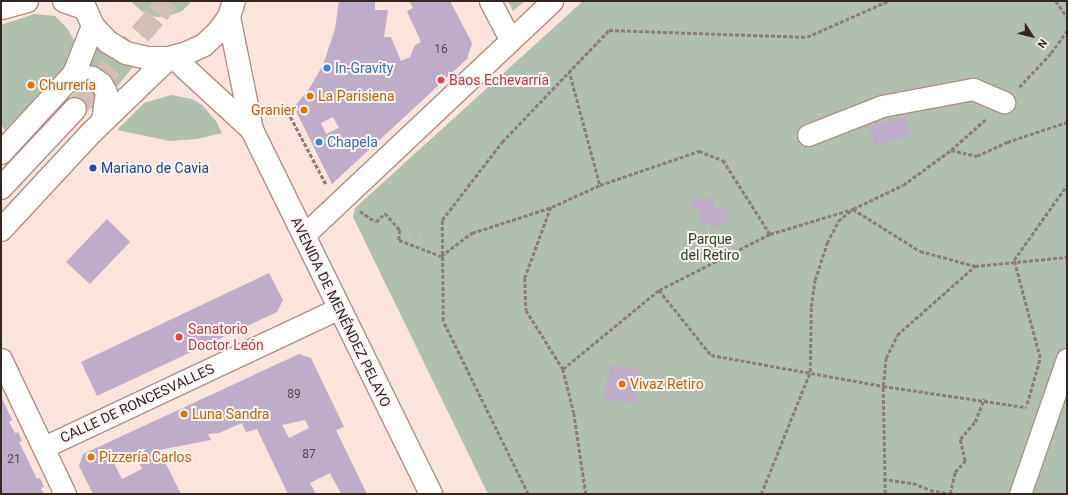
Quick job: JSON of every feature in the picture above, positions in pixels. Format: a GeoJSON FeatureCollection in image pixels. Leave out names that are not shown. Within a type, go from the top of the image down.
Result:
{"type":"FeatureCollection","features":[{"type":"Feature","properties":{"kind":"main road"},"geometry":{"type":"LineString","coordinates":[[1,230],[102,122],[171,58],[204,45],[218,32],[232,9]]}},
{"type":"Feature","properties":{"kind":"main road","name":"AVENIDA DE MENÉNDEZ PELAYO"},"geometry":{"type":"LineString","coordinates":[[232,9],[252,130],[431,494]]}},
{"type":"Feature","properties":{"kind":"main road"},"geometry":{"type":"LineString","coordinates":[[86,12],[108,42],[126,53],[147,58],[171,58]]}},
{"type":"Feature","properties":{"kind":"main road"},"geometry":{"type":"LineString","coordinates":[[1,153],[74,74],[86,12]]}},
{"type":"Feature","properties":{"kind":"main road","name":"AVENIDA DE MENÉNDEZ PELAYO"},"geometry":{"type":"LineString","coordinates":[[171,58],[252,130]]}},
{"type":"Feature","properties":{"kind":"main road"},"geometry":{"type":"LineString","coordinates":[[1,188],[75,109]]}},
{"type":"Feature","properties":{"kind":"street"},"geometry":{"type":"LineString","coordinates":[[1,8],[27,1]]}},
{"type":"Feature","properties":{"kind":"street"},"geometry":{"type":"LineString","coordinates":[[63,1],[86,12]]}},
{"type":"Feature","properties":{"kind":"street"},"geometry":{"type":"LineString","coordinates":[[490,1],[510,39]]}},
{"type":"Feature","properties":{"kind":"street"},"geometry":{"type":"LineString","coordinates":[[304,235],[552,1]]}},
{"type":"Feature","properties":{"kind":"street"},"geometry":{"type":"LineString","coordinates":[[74,74],[92,77],[101,83],[106,92],[102,122]]}},
{"type":"Feature","properties":{"kind":"street"},"geometry":{"type":"LineString","coordinates":[[808,135],[882,106],[972,88],[1004,102]]}},
{"type":"Feature","properties":{"kind":"street","name":"CALLE DE RONCESVALLES"},"geometry":{"type":"LineString","coordinates":[[44,447],[339,308]]}},
{"type":"Feature","properties":{"kind":"street"},"geometry":{"type":"LineString","coordinates":[[1,359],[65,494]]}},
{"type":"Feature","properties":{"kind":"street"},"geometry":{"type":"LineString","coordinates":[[1020,494],[1067,359]]}},
{"type":"Feature","properties":{"kind":"path"},"geometry":{"type":"LineString","coordinates":[[528,494],[443,321],[441,256],[442,220],[502,142],[569,70],[609,30],[807,37],[888,1]]}},
{"type":"Feature","properties":{"kind":"path"},"geometry":{"type":"LineString","coordinates":[[1056,1],[1067,17]]}},
{"type":"Feature","properties":{"kind":"path"},"geometry":{"type":"LineString","coordinates":[[563,369],[659,290],[770,234],[853,209],[903,185],[951,150],[1004,102],[1052,54],[1067,31]]}},
{"type":"Feature","properties":{"kind":"path"},"geometry":{"type":"LineString","coordinates":[[569,70],[600,186]]}},
{"type":"Feature","properties":{"kind":"path"},"geometry":{"type":"LineString","coordinates":[[285,106],[328,188],[336,187],[342,198],[376,222],[385,213],[400,230],[399,240],[441,256]]}},
{"type":"Feature","properties":{"kind":"path"},"geometry":{"type":"LineString","coordinates":[[951,150],[977,156],[1007,142],[1067,122]]}},
{"type":"Feature","properties":{"kind":"path"},"geometry":{"type":"LineString","coordinates":[[441,256],[472,233],[552,207],[600,186],[699,151],[723,160],[770,234]]}},
{"type":"Feature","properties":{"kind":"path"},"geometry":{"type":"LineString","coordinates":[[1014,260],[1067,185]]}},
{"type":"Feature","properties":{"kind":"path"},"geometry":{"type":"LineString","coordinates":[[552,207],[525,278],[526,310],[563,369],[574,413],[586,494]]}},
{"type":"Feature","properties":{"kind":"path"},"geometry":{"type":"LineString","coordinates":[[853,209],[920,251],[975,266],[1014,260],[1067,257]]}},
{"type":"Feature","properties":{"kind":"path"},"geometry":{"type":"LineString","coordinates":[[761,494],[810,372],[811,307],[815,280],[830,237],[838,222],[853,209]]}},
{"type":"Feature","properties":{"kind":"path"},"geometry":{"type":"LineString","coordinates":[[1014,260],[1040,358],[1024,414]]}},
{"type":"Feature","properties":{"kind":"path"},"geometry":{"type":"LineString","coordinates":[[885,494],[883,479],[883,386],[886,358],[897,335],[975,266]]}},
{"type":"Feature","properties":{"kind":"path"},"geometry":{"type":"LineString","coordinates":[[659,290],[711,355],[883,386],[984,399],[1026,407]]}},
{"type":"Feature","properties":{"kind":"path"},"geometry":{"type":"LineString","coordinates":[[883,479],[913,483],[930,490],[950,494],[950,482],[955,472],[965,461],[960,439],[975,422],[984,399]]}},
{"type":"Feature","properties":{"kind":"green space"},"geometry":{"type":"Polygon","coordinates":[[[130,1],[192,1],[182,11],[169,16],[156,17],[144,13],[130,1]]]}},
{"type":"Feature","properties":{"kind":"green space"},"geometry":{"type":"Polygon","coordinates":[[[508,1],[525,1],[513,11],[508,1]]]}},
{"type":"Feature","properties":{"kind":"green space","name":"Parque del Retiro"},"geometry":{"type":"Polygon","coordinates":[[[583,1],[1067,1],[1067,494],[488,494],[353,217],[355,208],[583,1]]]}},
{"type":"Feature","properties":{"kind":"green space"},"geometry":{"type":"Polygon","coordinates":[[[34,14],[55,16],[67,28],[75,42],[64,70],[5,130],[1,124],[1,25],[34,14]]]}},
{"type":"Feature","properties":{"kind":"green space"},"geometry":{"type":"Polygon","coordinates":[[[97,48],[122,58],[133,67],[114,90],[89,69],[97,48]]]}},
{"type":"Feature","properties":{"kind":"green space"},"geometry":{"type":"Polygon","coordinates":[[[77,85],[96,85],[94,110],[72,91],[77,85]]]}},
{"type":"Feature","properties":{"kind":"green space"},"geometry":{"type":"Polygon","coordinates":[[[171,95],[192,99],[202,105],[216,121],[222,133],[197,139],[170,141],[117,130],[144,103],[171,95]]]}},
{"type":"Feature","properties":{"kind":"building"},"geometry":{"type":"Polygon","coordinates":[[[339,1],[375,1],[375,10],[388,10],[384,37],[391,37],[401,61],[410,57],[415,45],[421,42],[407,11],[413,8],[409,1],[450,1],[472,43],[467,59],[332,184],[294,107],[309,89],[323,65],[335,29],[339,1]],[[333,117],[321,123],[326,134],[339,128],[333,117]]]}},
{"type":"Feature","properties":{"kind":"building"},"geometry":{"type":"Polygon","coordinates":[[[906,117],[910,136],[874,146],[869,126],[906,117]]]}},
{"type":"Feature","properties":{"kind":"building"},"geometry":{"type":"Polygon","coordinates":[[[714,198],[714,208],[727,207],[727,223],[718,224],[718,228],[711,229],[711,224],[701,224],[700,209],[691,210],[691,199],[714,198]]]}},
{"type":"Feature","properties":{"kind":"building"},"geometry":{"type":"Polygon","coordinates":[[[107,219],[130,242],[90,284],[66,262],[107,219]]]}},
{"type":"Feature","properties":{"kind":"building"},"geometry":{"type":"Polygon","coordinates":[[[413,232],[418,233],[417,238],[412,237],[413,232]]]}},
{"type":"Feature","properties":{"kind":"building","name":"Sanatorio Doctor León"},"geometry":{"type":"Polygon","coordinates":[[[269,273],[283,300],[277,312],[97,396],[81,362],[269,273]]]}},
{"type":"Feature","properties":{"kind":"building"},"geometry":{"type":"Polygon","coordinates":[[[299,354],[311,358],[344,427],[336,430],[367,494],[341,494],[330,473],[310,483],[316,494],[288,494],[257,429],[246,432],[242,423],[219,433],[208,434],[211,440],[159,450],[181,494],[93,494],[79,466],[83,454],[299,354]],[[305,420],[282,425],[289,438],[309,428],[305,420]],[[134,452],[113,461],[122,479],[142,469],[134,452]]]}},
{"type":"Feature","properties":{"kind":"building","name":"Vivaz Retiro"},"geometry":{"type":"Polygon","coordinates":[[[610,365],[640,370],[635,404],[604,399],[610,365]]]}},
{"type":"Feature","properties":{"kind":"building"},"geometry":{"type":"Polygon","coordinates":[[[1,396],[12,420],[9,422],[15,433],[18,432],[22,441],[19,442],[37,479],[40,478],[44,487],[41,488],[44,494],[1,493],[1,396]]]}},
{"type":"Feature","properties":{"kind":"tunnel"},"geometry":{"type":"LineString","coordinates":[[75,109],[158,14],[167,1]]}},
{"type":"Feature","properties":{"kind":"place","name":"In-Gravity"},"geometry":{"type":"Point","coordinates":[327,68]}},
{"type":"Feature","properties":{"kind":"place","name":"Baos Echevarría"},"geometry":{"type":"Point","coordinates":[441,80]}},
{"type":"Feature","properties":{"kind":"place","name":"Churrería"},"geometry":{"type":"Point","coordinates":[31,85]}},
{"type":"Feature","properties":{"kind":"place","name":"La Parisiena"},"geometry":{"type":"Point","coordinates":[310,96]}},
{"type":"Feature","properties":{"kind":"place","name":"Granier"},"geometry":{"type":"Point","coordinates":[304,110]}},
{"type":"Feature","properties":{"kind":"place","name":"Chapela"},"geometry":{"type":"Point","coordinates":[319,142]}},
{"type":"Feature","properties":{"kind":"place","name":"Mariano de Cavia"},"geometry":{"type":"Point","coordinates":[93,168]}},
{"type":"Feature","properties":{"kind":"place","name":"Sanatorio Doctor León"},"geometry":{"type":"Point","coordinates":[179,337]}},
{"type":"Feature","properties":{"kind":"place","name":"Vivaz Retiro"},"geometry":{"type":"Point","coordinates":[622,384]}},
{"type":"Feature","properties":{"kind":"place","name":"Luna Sandra"},"geometry":{"type":"Point","coordinates":[184,414]}},
{"type":"Feature","properties":{"kind":"place","name":"Pizzería Carlos"},"geometry":{"type":"Point","coordinates":[91,457]}}]}
